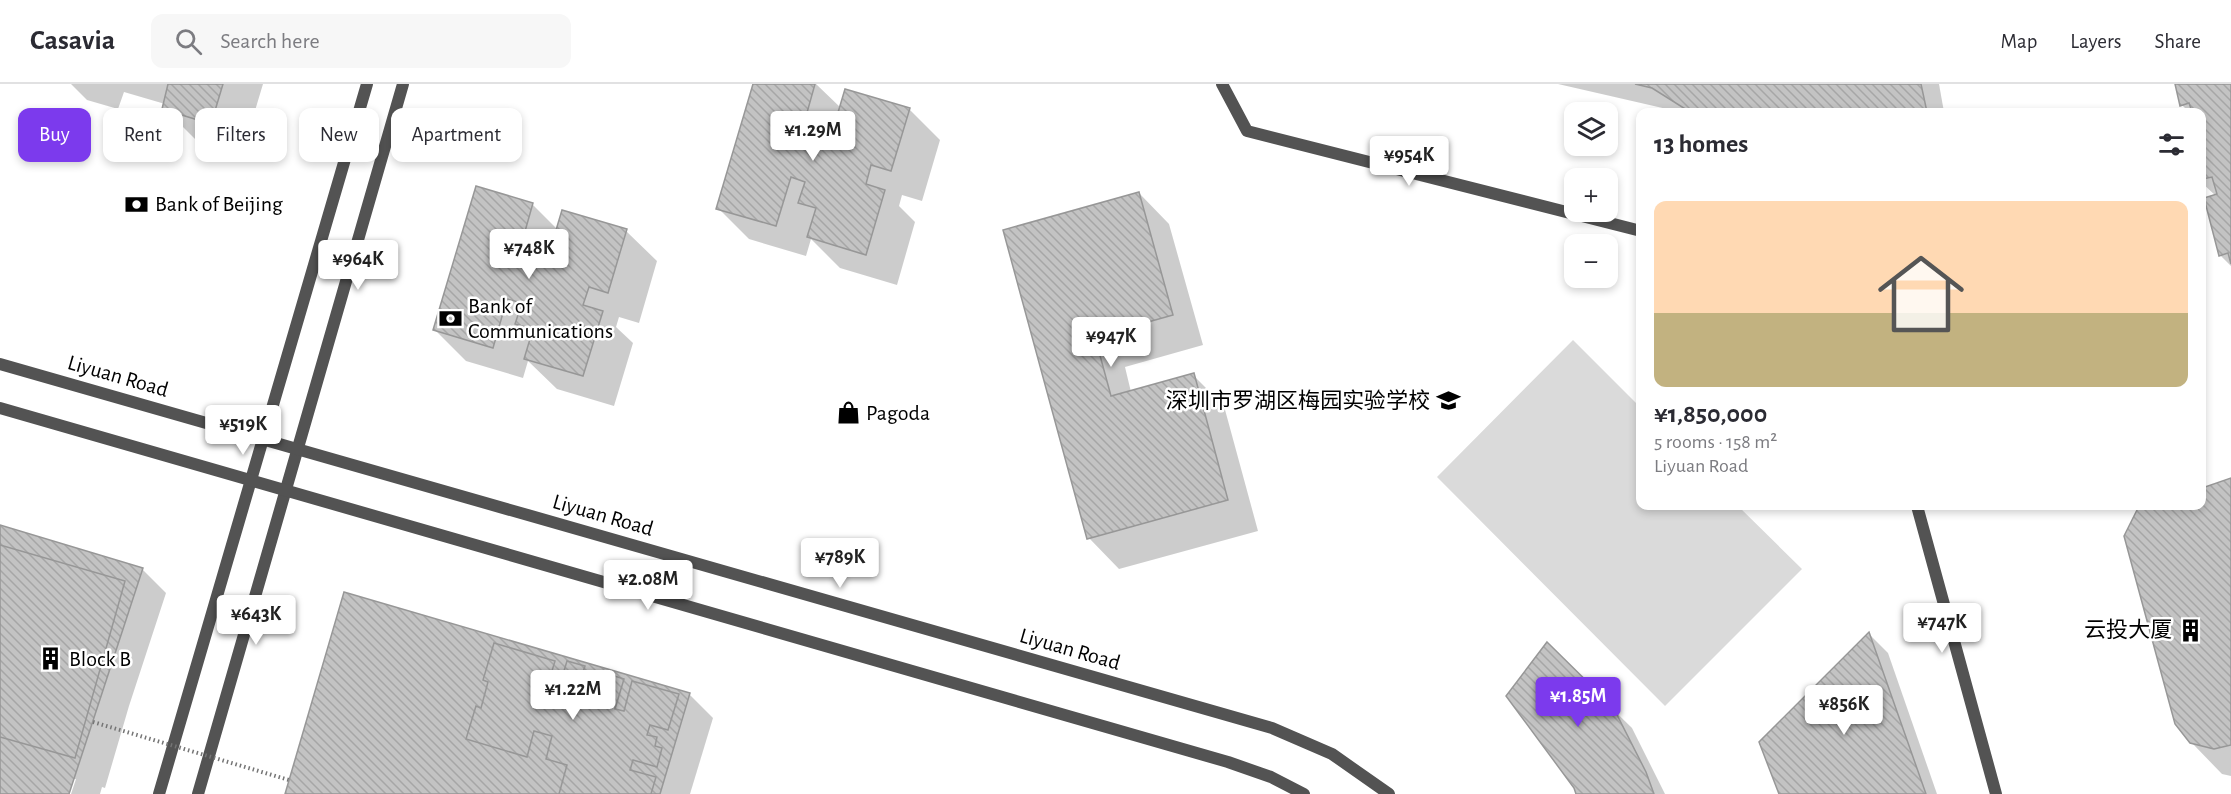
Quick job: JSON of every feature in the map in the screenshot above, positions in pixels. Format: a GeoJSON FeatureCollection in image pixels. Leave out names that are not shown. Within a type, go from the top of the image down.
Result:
{"type":"FeatureCollection","features":[{"type":"Feature","properties":{"kind":"street"},"geometry":{"type":"LineString","coordinates":[[159,794],[367,84]]}},
{"type":"Feature","properties":{"kind":"street"},"geometry":{"type":"LineString","coordinates":[[198,794],[403,84]]}},
{"type":"Feature","properties":{"kind":"street"},"geometry":{"type":"LineString","coordinates":[[1222,84],[1247,131],[1636,230]]}},
{"type":"Feature","properties":{"kind":"street","name":"Liyuan Road"},"geometry":{"type":"LineString","coordinates":[[0,364],[1272,728],[1332,754],[1389,794]]}},
{"type":"Feature","properties":{"kind":"street"},"geometry":{"type":"LineString","coordinates":[[0,408],[1228,762],[1271,777],[1304,794]]}},
{"type":"Feature","properties":{"kind":"street"},"geometry":{"type":"LineString","coordinates":[[1918,510],[1996,794]]}},
{"type":"Feature","properties":{"kind":"path"},"geometry":{"type":"LineString","coordinates":[[93,722],[289,780]]}},
{"type":"Feature","properties":{"kind":"shaded area"},"geometry":{"type":"Polygon","coordinates":[[[1573,340],[1636,403],[1636,510],[1742,510],[1802,569],[1665,706],[1437,477],[1573,340]]]}},
{"type":"Feature","properties":{"kind":"building"},"geometry":{"type":"Polygon","coordinates":[[[168,84],[223,84],[216,108],[195,108],[195,119],[183,115],[183,108],[162,108],[168,84]]]}},
{"type":"Feature","properties":{"kind":"building"},"geometry":{"type":"Polygon","coordinates":[[[753,84],[815,84],[803,127],[831,136],[845,89],[910,108],[891,171],[871,165],[866,184],[885,190],[866,255],[807,237],[816,208],[798,203],[805,182],[791,177],[776,226],[716,209],[753,84]]]}},
{"type":"Feature","properties":{"kind":"building"},"geometry":{"type":"Polygon","coordinates":[[[1635,84],[1921,84],[1926,108],[1684,108],[1652,88],[1635,84]]]}},
{"type":"Feature","properties":{"kind":"building"},"geometry":{"type":"Polygon","coordinates":[[[2175,84],[2231,84],[2231,264],[2228,253],[2219,256],[2206,206],[2206,197],[2217,194],[2212,177],[2206,178],[2206,108],[2191,108],[2189,103],[2180,106],[2175,84]]]}},
{"type":"Feature","properties":{"kind":"building"},"geometry":{"type":"Polygon","coordinates":[[[476,186],[533,203],[520,249],[548,257],[562,210],[627,229],[608,293],[589,287],[583,305],[603,311],[583,376],[524,359],[533,329],[515,324],[522,303],[507,299],[493,348],[433,330],[476,186]]]}},
{"type":"Feature","properties":{"kind":"building"},"geometry":{"type":"Polygon","coordinates":[[[1139,192],[1173,315],[1095,337],[1111,396],[1194,373],[1228,500],[1087,539],[1003,230],[1139,192]]]}},
{"type":"Feature","properties":{"kind":"building","name":"云投大厦"},"geometry":{"type":"Polygon","coordinates":[[[2231,478],[2231,745],[2214,749],[2190,743],[2175,724],[2124,536],[2137,510],[2206,510],[2206,487],[2231,478]]]}},
{"type":"Feature","properties":{"kind":"building","name":"Block B"},"geometry":{"type":"Polygon","coordinates":[[[0,525],[143,568],[69,794],[0,794],[0,525]]]}},
{"type":"Feature","properties":{"kind":"building","name":"Block B"},"geometry":{"type":"Polygon","coordinates":[[[0,545],[125,581],[75,758],[0,737],[0,545]]]}},
{"type":"Feature","properties":{"kind":"building"},"geometry":{"type":"Polygon","coordinates":[[[344,592],[690,693],[660,794],[285,794],[344,592]]]}},
{"type":"Feature","properties":{"kind":"building"},"geometry":{"type":"Polygon","coordinates":[[[1869,632],[1926,794],[1779,794],[1759,742],[1869,632]]]}},
{"type":"Feature","properties":{"kind":"building"},"geometry":{"type":"Polygon","coordinates":[[[1547,642],[1613,707],[1646,772],[1654,794],[1576,794],[1574,788],[1506,696],[1547,642]]]}},
{"type":"Feature","properties":{"kind":"building"},"geometry":{"type":"Polygon","coordinates":[[[494,643],[555,661],[547,687],[558,691],[567,661],[585,666],[583,672],[601,678],[602,672],[624,679],[615,709],[624,711],[632,681],[679,694],[668,730],[650,725],[647,735],[657,737],[655,746],[662,748],[657,767],[633,760],[630,770],[656,777],[651,794],[559,794],[567,765],[546,759],[552,736],[534,731],[527,757],[466,739],[476,706],[481,708],[488,682],[483,680],[494,643]]]}},
{"type":"Feature","properties":{"kind":"place","name":"Bank of Beijing"},"geometry":{"type":"Point","coordinates":[137,204]}},
{"type":"Feature","properties":{"kind":"place","name":"Bank of Communications"},"geometry":{"type":"Point","coordinates":[450,319]}},
{"type":"Feature","properties":{"kind":"place","name":"深圳市罗湖区梅园实验学校"},"geometry":{"type":"Point","coordinates":[1448,401]}},
{"type":"Feature","properties":{"kind":"place","name":"Pagoda"},"geometry":{"type":"Point","coordinates":[848,413]}},
{"type":"Feature","properties":{"kind":"place","name":"云投大厦"},"geometry":{"type":"Point","coordinates":[2190,630]}},
{"type":"Feature","properties":{"kind":"place","name":"Block B"},"geometry":{"type":"Point","coordinates":[51,659]}}]}
